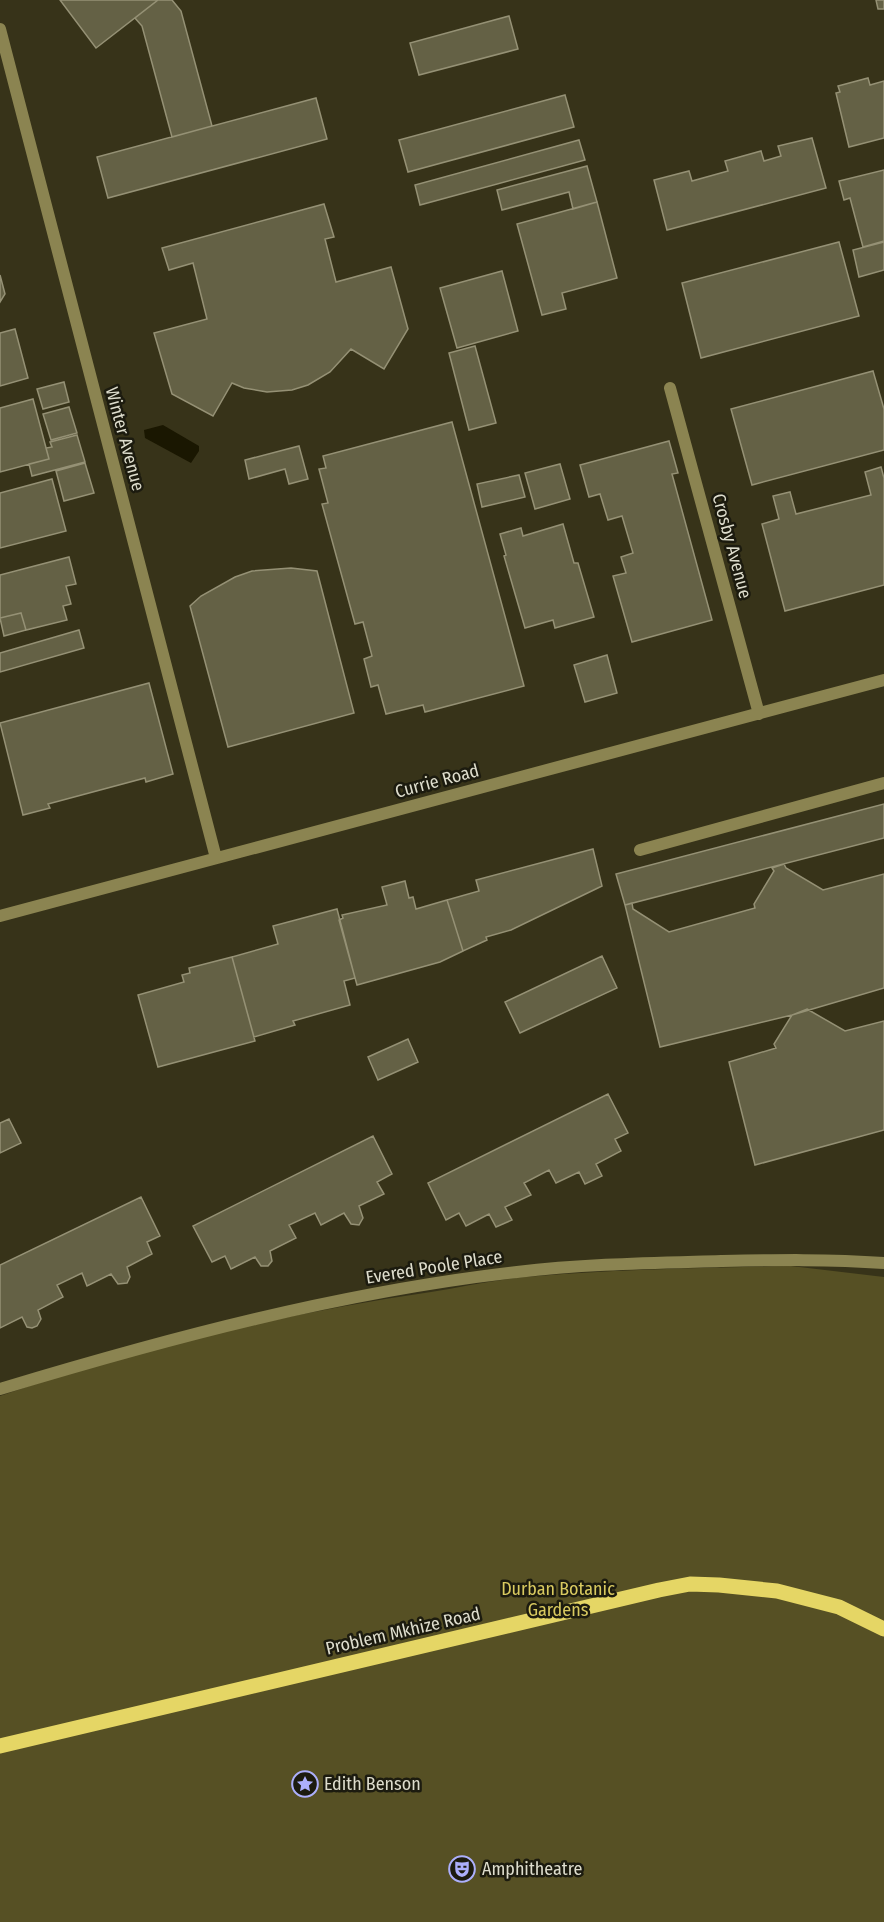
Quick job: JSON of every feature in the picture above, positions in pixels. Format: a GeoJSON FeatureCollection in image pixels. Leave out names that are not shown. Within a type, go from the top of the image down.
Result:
{"type":"FeatureCollection","features":[{"type":"Feature","properties":{"kind":"main road","name":"Problem Mkhize Road"},"geometry":{"type":"LineString","coordinates":[[0,1746],[690,1584],[777,1591],[839,1607],[884,1629]]}},
{"type":"Feature","properties":{"kind":"street","name":"Winter Avenue"},"geometry":{"type":"LineString","coordinates":[[0,29],[216,858]]}},
{"type":"Feature","properties":{"kind":"street","name":"Crosby Avenue"},"geometry":{"type":"LineString","coordinates":[[670,388],[759,714]]}},
{"type":"Feature","properties":{"kind":"street","name":"Currie Road"},"geometry":{"type":"LineString","coordinates":[[0,916],[884,680]]}},
{"type":"Feature","properties":{"kind":"street"},"geometry":{"type":"LineString","coordinates":[[640,850],[884,783]]}},
{"type":"Feature","properties":{"kind":"street","name":"Evered Poole Place"},"geometry":{"type":"LineString","coordinates":[[0,1389],[90,1362],[298,1309],[518,1272],[666,1262],[835,1259],[884,1263]]}},
{"type":"Feature","properties":{"kind":"green space","name":"Durban Botanic Gardens"},"geometry":{"type":"Polygon","coordinates":[[[791,1266],[884,1277],[884,1922],[0,1922],[0,1396],[105,1362],[267,1321],[484,1283],[525,1277],[601,1272],[791,1266]]]}},
{"type":"Feature","properties":{"kind":"shaded area"},"geometry":{"type":"Polygon","coordinates":[[[163,425],[199,446],[199,451],[191,463],[145,438],[144,430],[163,425]]]}},
{"type":"Feature","properties":{"kind":"building"},"geometry":{"type":"Polygon","coordinates":[[[60,0],[158,0],[96,48],[60,0]]]}},
{"type":"Feature","properties":{"kind":"building"},"geometry":{"type":"Polygon","coordinates":[[[158,0],[172,0],[181,11],[212,126],[172,137],[142,26],[135,18],[158,0]]]}},
{"type":"Feature","properties":{"kind":"building"},"geometry":{"type":"Polygon","coordinates":[[[876,0],[884,0],[884,9],[878,9],[876,0]]]}},
{"type":"Feature","properties":{"kind":"building"},"geometry":{"type":"Polygon","coordinates":[[[509,16],[518,49],[419,75],[410,43],[509,16]]]}},
{"type":"Feature","properties":{"kind":"building"},"geometry":{"type":"Polygon","coordinates":[[[868,78],[870,85],[884,81],[884,138],[849,147],[836,93],[840,92],[838,86],[868,78]]]}},
{"type":"Feature","properties":{"kind":"building"},"geometry":{"type":"Polygon","coordinates":[[[565,95],[574,127],[408,172],[399,140],[565,95]]]}},
{"type":"Feature","properties":{"kind":"building"},"geometry":{"type":"Polygon","coordinates":[[[316,98],[327,139],[108,198],[97,157],[316,98]]]}},
{"type":"Feature","properties":{"kind":"building"},"geometry":{"type":"Polygon","coordinates":[[[812,138],[826,188],[667,230],[654,180],[689,171],[692,181],[728,171],[725,161],[761,151],[764,161],[781,156],[778,146],[812,138]]]}},
{"type":"Feature","properties":{"kind":"building"},"geometry":{"type":"Polygon","coordinates":[[[579,140],[585,160],[420,205],[415,185],[579,140]]]}},
{"type":"Feature","properties":{"kind":"building"},"geometry":{"type":"Polygon","coordinates":[[[587,166],[597,202],[573,209],[569,192],[502,210],[497,190],[587,166]]]}},
{"type":"Feature","properties":{"kind":"building"},"geometry":{"type":"Polygon","coordinates":[[[884,170],[884,241],[863,247],[850,198],[844,200],[839,181],[884,170]]]}},
{"type":"Feature","properties":{"kind":"building"},"geometry":{"type":"Polygon","coordinates":[[[597,202],[617,278],[562,293],[566,309],[542,315],[517,224],[597,202]]]}},
{"type":"Feature","properties":{"kind":"building"},"geometry":{"type":"Polygon","coordinates":[[[324,204],[334,237],[325,239],[336,282],[391,267],[408,329],[384,369],[351,349],[330,372],[308,385],[292,390],[267,392],[244,388],[232,383],[213,416],[172,394],[154,333],[207,319],[193,263],[169,270],[162,248],[324,204]]]}},
{"type":"Feature","properties":{"kind":"building"},"geometry":{"type":"Polygon","coordinates":[[[839,242],[859,316],[701,358],[682,283],[839,242]]]}},
{"type":"Feature","properties":{"kind":"building"},"geometry":{"type":"Polygon","coordinates":[[[884,242],[884,270],[859,277],[853,250],[884,242]]]}},
{"type":"Feature","properties":{"kind":"building"},"geometry":{"type":"Polygon","coordinates":[[[502,271],[518,331],[457,348],[440,288],[502,271]]]}},
{"type":"Feature","properties":{"kind":"building"},"geometry":{"type":"Polygon","coordinates":[[[0,275],[5,294],[0,302],[0,275]]]}},
{"type":"Feature","properties":{"kind":"building"},"geometry":{"type":"Polygon","coordinates":[[[15,329],[28,378],[0,386],[0,333],[15,329]]]}},
{"type":"Feature","properties":{"kind":"building"},"geometry":{"type":"Polygon","coordinates":[[[475,346],[496,423],[469,430],[449,353],[475,346]]]}},
{"type":"Feature","properties":{"kind":"building"},"geometry":{"type":"Polygon","coordinates":[[[873,371],[884,409],[884,450],[752,485],[731,409],[873,371]]]}},
{"type":"Feature","properties":{"kind":"building"},"geometry":{"type":"Polygon","coordinates":[[[64,382],[69,402],[43,409],[37,389],[64,382]]]}},
{"type":"Feature","properties":{"kind":"building"},"geometry":{"type":"Polygon","coordinates":[[[33,399],[49,459],[0,472],[0,408],[33,399]]]}},
{"type":"Feature","properties":{"kind":"building"},"geometry":{"type":"Polygon","coordinates":[[[69,407],[77,433],[51,440],[43,414],[69,407]]]}},
{"type":"Feature","properties":{"kind":"building"},"geometry":{"type":"Polygon","coordinates":[[[452,422],[524,686],[425,712],[423,705],[386,714],[378,685],[371,687],[364,659],[372,656],[363,622],[355,624],[322,504],[328,503],[319,469],[326,468],[323,456],[452,422]]]}},
{"type":"Feature","properties":{"kind":"building"},"geometry":{"type":"Polygon","coordinates":[[[77,435],[85,462],[32,476],[29,464],[49,459],[46,448],[52,447],[50,442],[77,435]]]}},
{"type":"Feature","properties":{"kind":"building"},"geometry":{"type":"Polygon","coordinates":[[[669,441],[678,473],[672,474],[712,620],[632,642],[613,576],[626,573],[621,557],[633,553],[622,516],[608,520],[600,494],[589,497],[580,465],[669,441]]]}},
{"type":"Feature","properties":{"kind":"building"},"geometry":{"type":"Polygon","coordinates":[[[299,446],[308,479],[289,484],[285,469],[249,479],[245,460],[299,446]]]}},
{"type":"Feature","properties":{"kind":"building"},"geometry":{"type":"Polygon","coordinates":[[[85,463],[94,493],[64,501],[56,471],[85,463]]]}},
{"type":"Feature","properties":{"kind":"building"},"geometry":{"type":"Polygon","coordinates":[[[560,464],[570,499],[535,509],[525,473],[560,464]]]}},
{"type":"Feature","properties":{"kind":"building"},"geometry":{"type":"Polygon","coordinates":[[[881,467],[884,478],[884,585],[785,611],[762,524],[779,519],[773,496],[790,492],[796,514],[871,495],[865,472],[881,467]]]}},
{"type":"Feature","properties":{"kind":"building"},"geometry":{"type":"Polygon","coordinates":[[[519,475],[525,497],[482,507],[477,484],[519,475]]]}},
{"type":"Feature","properties":{"kind":"building"},"geometry":{"type":"Polygon","coordinates":[[[52,479],[66,531],[0,548],[0,493],[52,479]]]}},
{"type":"Feature","properties":{"kind":"building"},"geometry":{"type":"Polygon","coordinates":[[[563,524],[574,563],[578,563],[594,617],[555,628],[553,620],[525,628],[500,534],[521,528],[523,536],[563,524]]]}},
{"type":"Feature","properties":{"kind":"building"},"geometry":{"type":"Polygon","coordinates":[[[69,557],[76,584],[66,586],[71,604],[63,606],[67,620],[26,630],[21,613],[0,618],[0,575],[69,557]]]}},
{"type":"Feature","properties":{"kind":"building"},"geometry":{"type":"Polygon","coordinates":[[[291,568],[317,571],[354,713],[228,747],[190,606],[201,596],[235,577],[252,571],[291,568]]]}},
{"type":"Feature","properties":{"kind":"building"},"geometry":{"type":"Polygon","coordinates":[[[21,613],[26,630],[4,636],[0,618],[21,613]]]}},
{"type":"Feature","properties":{"kind":"building"},"geometry":{"type":"Polygon","coordinates":[[[79,630],[84,648],[0,672],[0,653],[79,630]]]}},
{"type":"Feature","properties":{"kind":"building"},"geometry":{"type":"Polygon","coordinates":[[[607,655],[617,693],[585,702],[574,665],[607,655]]]}},
{"type":"Feature","properties":{"kind":"building"},"geometry":{"type":"Polygon","coordinates":[[[149,683],[173,774],[146,782],[145,778],[48,804],[50,808],[23,815],[0,723],[149,683]]]}},
{"type":"Feature","properties":{"kind":"building"},"geometry":{"type":"Polygon","coordinates":[[[884,804],[884,838],[625,905],[616,874],[884,804]]]}},
{"type":"Feature","properties":{"kind":"building"},"geometry":{"type":"Polygon","coordinates":[[[593,849],[602,886],[511,930],[486,937],[487,940],[463,951],[447,900],[479,891],[476,880],[593,849]]]}},
{"type":"Feature","properties":{"kind":"building"},"geometry":{"type":"Polygon","coordinates":[[[784,864],[786,868],[823,890],[884,874],[884,988],[792,1015],[660,1047],[625,905],[632,903],[633,909],[669,932],[755,908],[754,904],[774,871],[772,868],[784,864]]]}},
{"type":"Feature","properties":{"kind":"building"},"geometry":{"type":"Polygon","coordinates":[[[405,881],[409,898],[413,897],[416,909],[447,900],[463,951],[440,962],[357,985],[339,920],[343,918],[342,915],[387,905],[382,887],[405,881]]]}},
{"type":"Feature","properties":{"kind":"building"},"geometry":{"type":"Polygon","coordinates":[[[337,909],[355,978],[344,981],[350,1005],[293,1021],[295,1025],[254,1037],[232,957],[278,944],[273,926],[337,909]]]}},
{"type":"Feature","properties":{"kind":"building"},"geometry":{"type":"Polygon","coordinates":[[[602,956],[617,988],[520,1033],[505,1002],[602,956]]]}},
{"type":"Feature","properties":{"kind":"building"},"geometry":{"type":"Polygon","coordinates":[[[232,957],[255,1041],[158,1067],[138,995],[184,982],[182,975],[190,973],[189,968],[232,957]]]}},
{"type":"Feature","properties":{"kind":"building"},"geometry":{"type":"Polygon","coordinates":[[[807,1009],[845,1031],[884,1021],[884,1130],[755,1165],[729,1062],[776,1048],[774,1044],[792,1015],[807,1009]]]}},
{"type":"Feature","properties":{"kind":"building"},"geometry":{"type":"Polygon","coordinates":[[[408,1039],[418,1062],[378,1080],[368,1057],[408,1039]]]}},
{"type":"Feature","properties":{"kind":"building"},"geometry":{"type":"Polygon","coordinates":[[[608,1094],[628,1133],[615,1139],[621,1151],[596,1164],[602,1176],[585,1184],[579,1172],[556,1183],[549,1170],[524,1183],[531,1195],[505,1207],[512,1220],[496,1227],[489,1214],[466,1226],[459,1213],[446,1220],[428,1183],[608,1094]]]}},
{"type":"Feature","properties":{"kind":"building"},"geometry":{"type":"Polygon","coordinates":[[[9,1119],[21,1143],[0,1153],[0,1123],[9,1119]]]}},
{"type":"Feature","properties":{"kind":"building"},"geometry":{"type":"Polygon","coordinates":[[[373,1136],[392,1174],[377,1182],[384,1194],[359,1206],[363,1218],[359,1225],[351,1224],[344,1213],[321,1225],[315,1213],[289,1225],[296,1238],[270,1251],[272,1261],[268,1266],[261,1266],[255,1257],[231,1269],[225,1256],[212,1262],[193,1226],[373,1136]]]}},
{"type":"Feature","properties":{"kind":"building"},"geometry":{"type":"Polygon","coordinates":[[[141,1197],[160,1236],[147,1242],[152,1254],[127,1267],[130,1277],[127,1283],[118,1284],[111,1274],[87,1286],[82,1273],[57,1285],[63,1297],[38,1310],[41,1319],[37,1326],[27,1327],[22,1317],[0,1328],[0,1265],[141,1197]]]}},
{"type":"Feature","properties":{"kind":"place","name":"Edith Benson"},"geometry":{"type":"Point","coordinates":[305,1784]}},
{"type":"Feature","properties":{"kind":"place","name":"Amphitheatre"},"geometry":{"type":"Point","coordinates":[462,1869]}}]}
